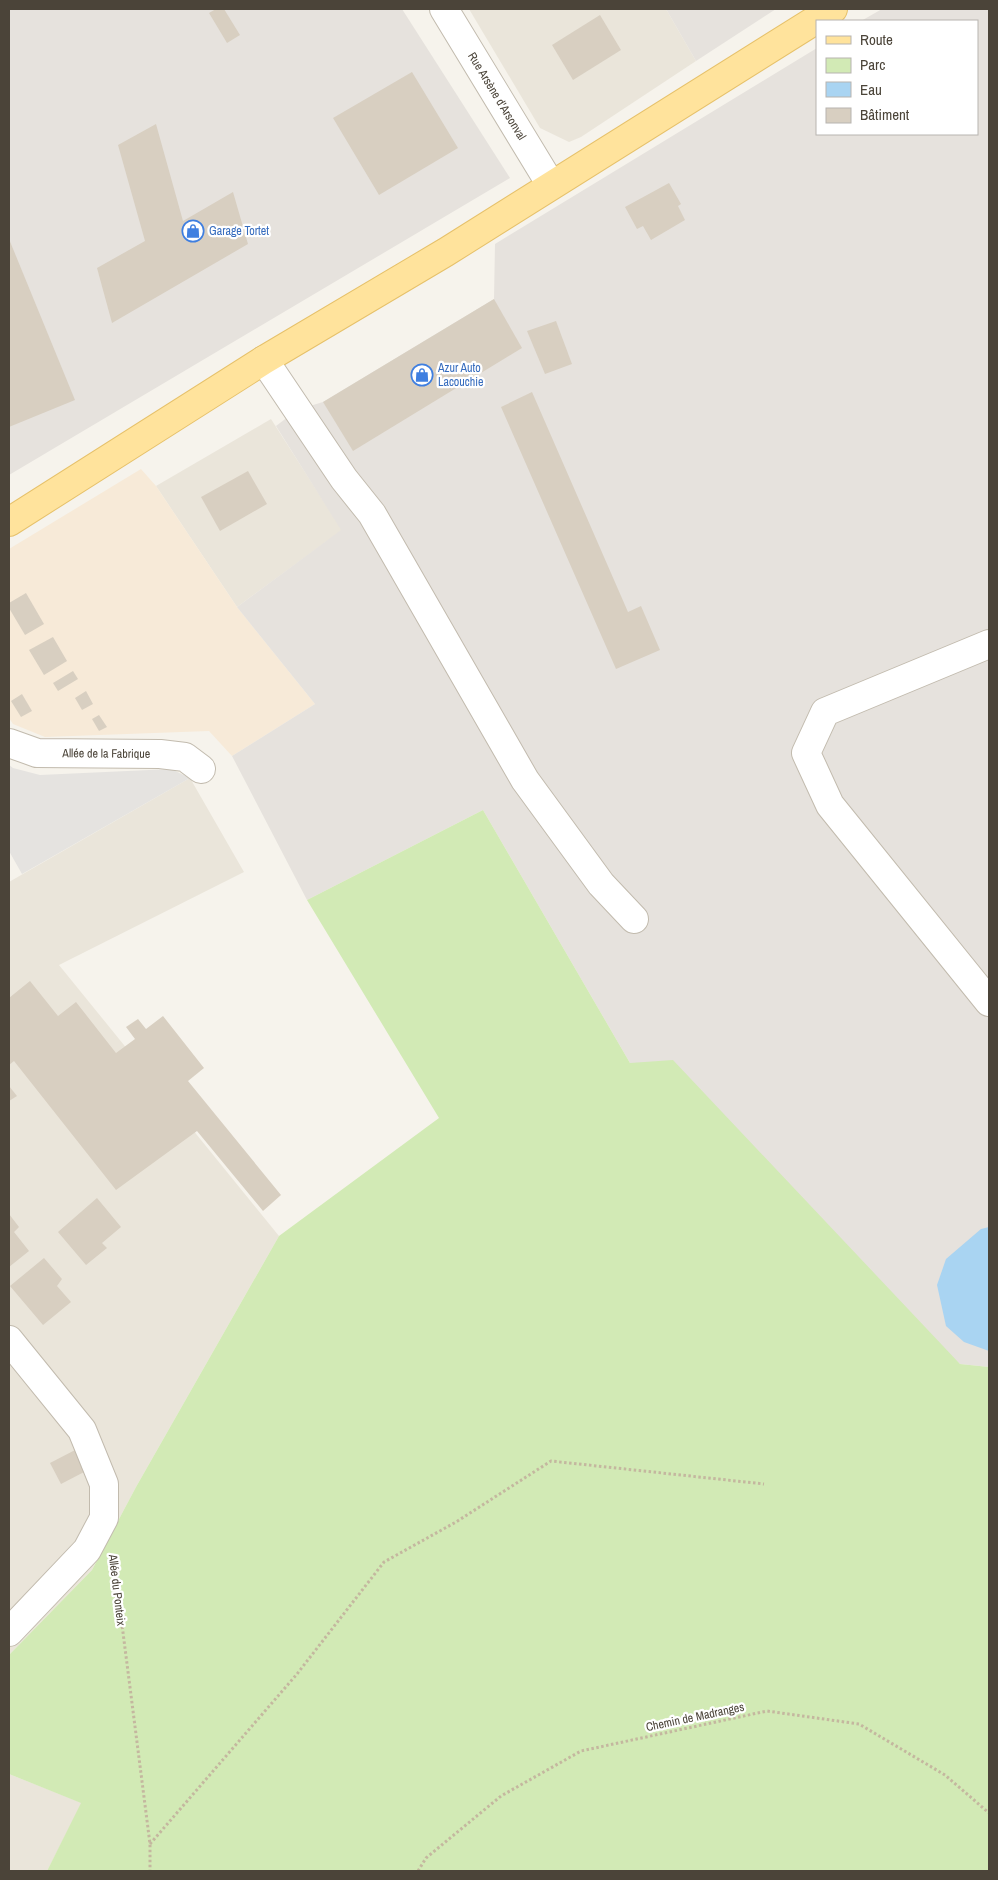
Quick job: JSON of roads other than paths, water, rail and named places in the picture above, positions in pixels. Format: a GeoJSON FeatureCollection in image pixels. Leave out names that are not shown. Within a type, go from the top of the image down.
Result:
{"type":"FeatureCollection","features":[{"type":"Feature","properties":{"kind":"main road"},"geometry":{"type":"LineString","coordinates":[[9,522],[264,360],[446,252],[833,9]]}},
{"type":"Feature","properties":{"kind":"street","name":"Rue Arsène d'Arsonval"},"geometry":{"type":"LineString","coordinates":[[444,9],[550,186]]}},
{"type":"Feature","properties":{"kind":"street"},"geometry":{"type":"LineString","coordinates":[[264,360],[344,478],[372,514],[525,780],[601,884],[634,919]]}},
{"type":"Feature","properties":{"kind":"street"},"geometry":{"type":"LineString","coordinates":[[989,644],[825,712],[806,753],[830,805],[989,1002]]}},
{"type":"Feature","properties":{"kind":"street","name":"Allée de la Fabrique"},"geometry":{"type":"LineString","coordinates":[[9,743],[37,753],[160,754],[185,757],[201,769]]}},
{"type":"Feature","properties":{"kind":"street"},"geometry":{"type":"LineString","coordinates":[[9,1340],[82,1430],[104,1484],[104,1518],[87,1550],[9,1632]]}},
{"type":"Feature","properties":{"kind":"water"},"geometry":{"type":"Polygon","coordinates":[[[989,1227],[989,1351],[964,1342],[946,1326],[937,1285],[946,1259],[981,1229],[989,1227]]]}},
{"type":"Feature","properties":{"kind":"place","name":"Garage Tortet"},"geometry":{"type":"Point","coordinates":[193,231]}},
{"type":"Feature","properties":{"kind":"place","name":"Azur Auto Lacouchie"},"geometry":{"type":"Point","coordinates":[422,375]}}]}
